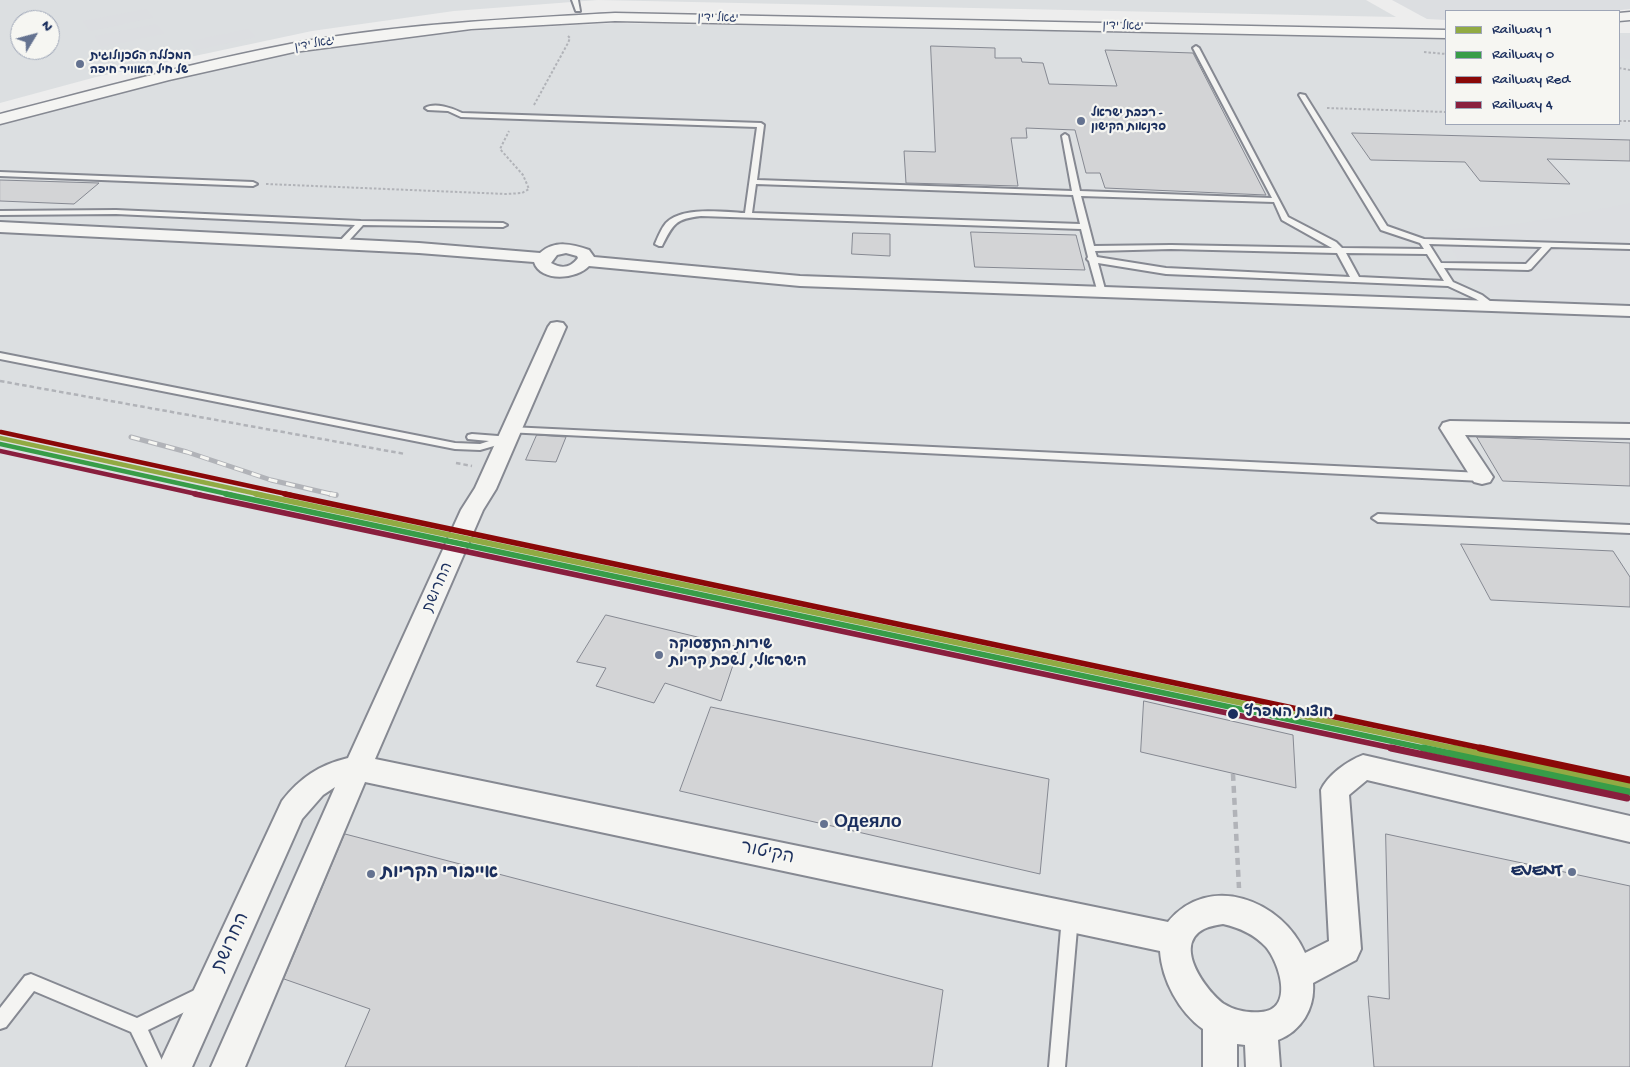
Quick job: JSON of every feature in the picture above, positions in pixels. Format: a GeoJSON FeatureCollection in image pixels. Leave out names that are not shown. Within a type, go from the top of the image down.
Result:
{"type":"FeatureCollection","features":[{"type":"Feature","properties":{"kind":"main road","name":"יגאל ידין"},"geometry":{"type":"LineString","coordinates":[[0,110],[193,62],[335,34],[576,5],[1445,26]]}},
{"type":"Feature","properties":{"kind":"main road","name":"יגאל ידין"},"geometry":{"type":"LineString","coordinates":[[0,119],[167,76],[294,48],[471,25],[615,17],[1445,34]]}},
{"type":"Feature","properties":{"kind":"street"},"geometry":{"type":"LineString","coordinates":[[0,227],[341,244],[543,258],[554,250],[568,248],[583,253],[586,258],[585,261]]}},
{"type":"Feature","properties":{"kind":"street"},"geometry":{"type":"LineString","coordinates":[[543,258],[544,267],[557,271],[574,269],[585,261],[800,281],[1630,311]]}},
{"type":"Feature","properties":{"kind":"street","name":"החרושת"},"geometry":{"type":"LineString","coordinates":[[228,1067],[472,510],[485,489],[557,327]]}},
{"type":"Feature","properties":{"kind":"street"},"geometry":{"type":"LineString","coordinates":[[1482,477],[1450,428],[1630,431]]}},
{"type":"Feature","properties":{"kind":"street"},"geometry":{"type":"LineString","coordinates":[[1298,974],[1345,949],[1335,790],[1363,767],[1630,829]]}},
{"type":"Feature","properties":{"kind":"street","name":"החרושת"},"geometry":{"type":"LineString","coordinates":[[175,1067],[292,810],[307,790],[324,778],[341,771],[358,768]]}},
{"type":"Feature","properties":{"kind":"street","name":"הקיטור"},"geometry":{"type":"LineString","coordinates":[[358,768],[1176,939]]}},
{"type":"Feature","properties":{"kind":"street"},"geometry":{"type":"LineString","coordinates":[[1223,909],[1241,912],[1260,922],[1277,936],[1290,954],[1298,974],[1298,994],[1292,1011],[1279,1024],[1261,1030],[1241,1028],[1220,1020],[1203,1008],[1185,986],[1179,974],[1175,956],[1176,939],[1183,926],[1193,916],[1207,910],[1223,909]]}},
{"type":"Feature","properties":{"kind":"street"},"geometry":{"type":"LineString","coordinates":[[1220,1020],[1220,1067]]}},
{"type":"Feature","properties":{"kind":"street"},"geometry":{"type":"LineString","coordinates":[[1261,1030],[1263,1067]]}},
{"type":"Feature","properties":{"kind":"lane"},"geometry":{"type":"LineString","coordinates":[[1196,48],[1285,218],[1334,244],[1340,250],[1355,278]]}},
{"type":"Feature","properties":{"kind":"lane"},"geometry":{"type":"LineString","coordinates":[[1302,95],[1384,228],[1423,241],[1630,246]]}},
{"type":"Feature","properties":{"kind":"lane"},"geometry":{"type":"LineString","coordinates":[[428,108],[449,109],[461,115],[760,124],[748,216]]}},
{"type":"Feature","properties":{"kind":"lane"},"geometry":{"type":"LineString","coordinates":[[1065,136],[1091,259],[1102,293]]}},
{"type":"Feature","properties":{"kind":"lane"},"geometry":{"type":"LineString","coordinates":[[0,174],[253,184]]}},
{"type":"Feature","properties":{"kind":"lane"},"geometry":{"type":"LineString","coordinates":[[752,182],[1277,200]]}},
{"type":"Feature","properties":{"kind":"lane"},"geometry":{"type":"LineString","coordinates":[[0,213],[116,212],[361,223],[503,225]]}},
{"type":"Feature","properties":{"kind":"lane"},"geometry":{"type":"LineString","coordinates":[[659,244],[665,228],[685,216],[748,216],[1085,227]]}},
{"type":"Feature","properties":{"kind":"lane"},"geometry":{"type":"LineString","coordinates":[[341,244],[361,223]]}},
{"type":"Feature","properties":{"kind":"lane"},"geometry":{"type":"LineString","coordinates":[[1423,241],[1450,284]]}},
{"type":"Feature","properties":{"kind":"lane"},"geometry":{"type":"LineString","coordinates":[[1438,264],[1528,267],[1549,244]]}},
{"type":"Feature","properties":{"kind":"lane"},"geometry":{"type":"LineString","coordinates":[[1090,249],[1171,247],[1430,252]]}},
{"type":"Feature","properties":{"kind":"lane"},"geometry":{"type":"LineString","coordinates":[[1091,259],[1166,271],[1355,278],[1450,284],[1479,297],[1492,307]]}},
{"type":"Feature","properties":{"kind":"lane"},"geometry":{"type":"LineString","coordinates":[[0,356],[455,446],[480,447],[509,434]]}},
{"type":"Feature","properties":{"kind":"lane"},"geometry":{"type":"LineString","coordinates":[[472,437],[509,434],[1482,477]]}},
{"type":"Feature","properties":{"kind":"lane"},"geometry":{"type":"LineString","coordinates":[[1378,518],[1630,529]]}},
{"type":"Feature","properties":{"kind":"lane"},"geometry":{"type":"LineString","coordinates":[[1057,1067],[1070,917]]}},
{"type":"Feature","properties":{"kind":"lane"},"geometry":{"type":"LineString","coordinates":[[0,1021],[31,982],[137,1026],[157,1067]]}},
{"type":"Feature","properties":{"kind":"lane"},"geometry":{"type":"LineString","coordinates":[[137,1026],[210,990]]}},
{"type":"Feature","properties":{"kind":"path"},"geometry":{"type":"LineString","coordinates":[[253,184],[506,194],[522,193],[529,189],[527,182],[500,149],[506,134],[534,105],[568,43],[570,38],[564,32]]}},
{"type":"Feature","properties":{"kind":"path"},"geometry":{"type":"LineString","coordinates":[[1419,51],[1445,54]]}},
{"type":"Feature","properties":{"kind":"path"},"geometry":{"type":"LineString","coordinates":[[1311,108],[1445,112]]}},
{"type":"Feature","properties":{"kind":"path"},"geometry":{"type":"LineString","coordinates":[[0,381],[406,454]]}},
{"type":"Feature","properties":{"kind":"path"},"geometry":{"type":"LineString","coordinates":[[454,462],[493,469]]}},
{"type":"Feature","properties":{"kind":"path"},"geometry":{"type":"LineString","coordinates":[[1233,774],[1241,912]]}},
{"type":"Feature","properties":{"kind":"shaded area","name":"המכללה הטכנולוגית של חיל האוויר חיפה"},"geometry":{"type":"Polygon","coordinates":[[[0,0],[598,0],[454,11],[312,31],[96,77],[0,103],[0,0]]]}},
{"type":"Feature","properties":{"kind":"shaded area"},"geometry":{"type":"Polygon","coordinates":[[[598,0],[1366,0],[1396,17],[598,0]]]}},
{"type":"Feature","properties":{"kind":"shaded area"},"geometry":{"type":"Polygon","coordinates":[[[1392,0],[1630,0],[1630,9],[1620,10],[1445,10],[1445,20],[1427,19],[1392,0]]]}},
{"type":"Feature","properties":{"kind":"shaded area"},"geometry":{"type":"Polygon","coordinates":[[[146,9],[153,18],[90,31],[83,21],[146,9]]]}},
{"type":"Feature","properties":{"kind":"shaded area"},"geometry":{"type":"Polygon","coordinates":[[[615,23],[1445,37],[1445,125],[1620,125],[1620,33],[1630,33],[1630,1067],[0,1067],[0,124],[241,62],[331,44],[465,31],[615,23]]]}},
{"type":"Feature","properties":{"kind":"shaded area"},"geometry":{"type":"Polygon","coordinates":[[[156,24],[164,34],[101,47],[95,36],[156,24]]]}},
{"type":"Feature","properties":{"kind":"shaded area"},"geometry":{"type":"Polygon","coordinates":[[[248,29],[255,37],[197,50],[190,41],[248,29]]]}},
{"type":"Feature","properties":{"kind":"shaded area"},"geometry":{"type":"Polygon","coordinates":[[[1630,36],[1630,59],[1620,58],[1620,37],[1630,36]]]}},
{"type":"Feature","properties":{"kind":"shaded area"},"geometry":{"type":"Polygon","coordinates":[[[1630,203],[1630,302],[1506,299],[1484,290],[1470,280],[1441,230],[1502,226],[1561,217],[1630,203]]]}},
{"type":"Feature","properties":{"kind":"building","name":"רכבת ישראל - סדנאות הקישון"},"geometry":{"type":"Polygon","coordinates":[[[931,46],[995,48],[995,58],[1021,58],[1022,62],[1043,63],[1049,84],[1117,86],[1105,50],[1193,53],[1266,195],[1105,188],[1100,173],[1086,173],[1075,130],[1026,128],[1027,138],[1011,138],[1018,186],[906,183],[904,151],[935,152],[931,46]]]}},
{"type":"Feature","properties":{"kind":"building"},"geometry":{"type":"Polygon","coordinates":[[[1352,133],[1630,140],[1630,161],[1547,159],[1570,184],[1480,181],[1465,162],[1371,160],[1352,133]]]}},
{"type":"Feature","properties":{"kind":"building"},"geometry":{"type":"Polygon","coordinates":[[[0,180],[99,183],[74,204],[0,201],[0,180]]]}},
{"type":"Feature","properties":{"kind":"building"},"geometry":{"type":"Polygon","coordinates":[[[971,232],[1076,235],[1085,270],[975,267],[971,232]]]}},
{"type":"Feature","properties":{"kind":"building"},"geometry":{"type":"Polygon","coordinates":[[[853,233],[890,234],[890,256],[852,254],[853,233]]]}},
{"type":"Feature","properties":{"kind":"building"},"geometry":{"type":"Polygon","coordinates":[[[537,435],[566,437],[556,462],[526,460],[537,435]]]}},
{"type":"Feature","properties":{"kind":"building"},"geometry":{"type":"Polygon","coordinates":[[[1477,437],[1630,443],[1630,486],[1503,481],[1477,437]]]}},
{"type":"Feature","properties":{"kind":"building"},"geometry":{"type":"Polygon","coordinates":[[[1461,544],[1613,551],[1630,577],[1630,607],[1491,600],[1461,544]]]}},
{"type":"Feature","properties":{"kind":"building","name":"שירות התעסוקה הישראלי, לשכת קריות"},"geometry":{"type":"Polygon","coordinates":[[[606,615],[739,647],[721,701],[665,683],[654,703],[596,686],[606,668],[577,662],[606,615]]]}},
{"type":"Feature","properties":{"kind":"building"},"geometry":{"type":"Polygon","coordinates":[[[1144,701],[1293,735],[1296,788],[1141,752],[1144,701]]]}},
{"type":"Feature","properties":{"kind":"building"},"geometry":{"type":"Polygon","coordinates":[[[711,707],[1049,779],[1040,874],[680,791],[711,707]]]}},
{"type":"Feature","properties":{"kind":"building"},"geometry":{"type":"Polygon","coordinates":[[[345,834],[943,990],[932,1067],[345,1067],[370,1009],[284,979],[345,834]]]}},
{"type":"Feature","properties":{"kind":"building"},"geometry":{"type":"Polygon","coordinates":[[[1386,834],[1630,886],[1630,1067],[1374,1067],[1368,996],[1389,999],[1386,834]]]}},
{"type":"Feature","properties":{"kind":"railway"},"geometry":{"type":"LineString","coordinates":[[131,437],[187,452],[271,480],[333,494]]}},
{"type":"Feature","properties":{"kind":"rail line","name":"Red"},"geometry":{"type":"LineString","coordinates":[[1,432],[1630,780]]}},
{"type":"Feature","properties":{"kind":"rail line","name":"1"},"geometry":{"type":"LineString","coordinates":[[0,438],[1630,786]]}},
{"type":"Feature","properties":{"kind":"rail line","name":"0"},"geometry":{"type":"LineString","coordinates":[[0,444],[407,533],[1629,792]]}},
{"type":"Feature","properties":{"kind":"rail line","name":"4"},"geometry":{"type":"LineString","coordinates":[[0,451],[610,583],[1627,798]]}},
{"type":"Feature","properties":{"kind":"place","name":"המכללה הטכנולוגית של חיל האוויר חיפה"},"geometry":{"type":"Point","coordinates":[80,64]}},
{"type":"Feature","properties":{"kind":"place","name":"רכבת ישראל - סדנאות הקישון"},"geometry":{"type":"Point","coordinates":[1081,121]}},
{"type":"Feature","properties":{"kind":"place","name":"שירות התעסוקה הישראלי, לשכת קריות"},"geometry":{"type":"Point","coordinates":[659,655]}},
{"type":"Feature","properties":{"kind":"place","name":"חוצות המפרץ"},"geometry":{"type":"Point","coordinates":[1233,714]}},
{"type":"Feature","properties":{"kind":"place","name":"Одеяло"},"geometry":{"type":"Point","coordinates":[824,824]}},
{"type":"Feature","properties":{"kind":"place","name":"EVENT"},"geometry":{"type":"Point","coordinates":[1572,872]}},
{"type":"Feature","properties":{"kind":"place","name":"אייבורי הקריות"},"geometry":{"type":"Point","coordinates":[371,874]}}]}
